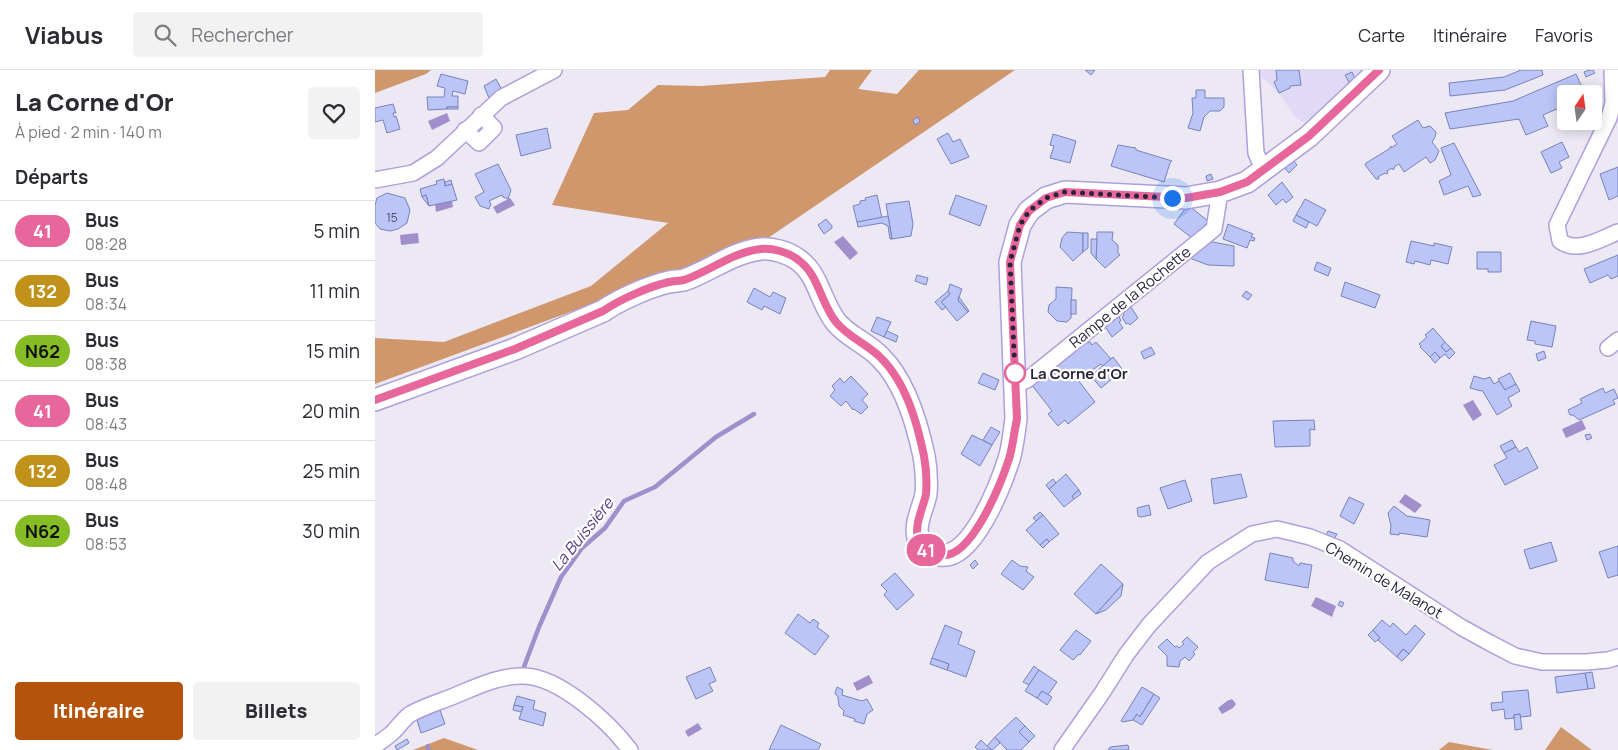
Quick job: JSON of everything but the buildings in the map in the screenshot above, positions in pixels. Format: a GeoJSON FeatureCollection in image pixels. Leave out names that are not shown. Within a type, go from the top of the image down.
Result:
{"type":"FeatureCollection","features":[{"type":"Feature","properties":{"kind":"main road"},"geometry":{"type":"LineString","coordinates":[[375,400],[515,349],[603,311],[615,302],[668,282],[683,280],[747,252],[763,249],[780,251],[796,258],[810,269],[835,322],[880,356],[896,377],[912,411],[925,458],[926,494],[917,530],[918,538],[921,547],[932,554],[946,556],[956,552],[974,535],[1002,478],[1013,441],[1017,419],[1010,262],[1020,225],[1029,211],[1046,198],[1065,192],[1186,198],[1220,192],[1247,182],[1309,136],[1379,70]]}},
{"type":"Feature","properties":{"kind":"street"},"geometry":{"type":"LineString","coordinates":[[375,180],[413,173],[437,158],[501,98],[554,70]]}},
{"type":"Feature","properties":{"kind":"street"},"geometry":{"type":"LineString","coordinates":[[1251,70],[1257,153],[1264,171]]}},
{"type":"Feature","properties":{"kind":"street"},"geometry":{"type":"LineString","coordinates":[[1612,70],[1613,103],[1609,118],[1557,225],[1560,242],[1575,248],[1618,232]]}},
{"type":"Feature","properties":{"kind":"street","name":"Rampe de la Rochette"},"geometry":{"type":"LineString","coordinates":[[1015,385],[1027,380],[1214,229],[1220,192]]}},
{"type":"Feature","properties":{"kind":"street","name":"Chemin de Malanot"},"geometry":{"type":"LineString","coordinates":[[1062,750],[1102,693],[1126,654],[1149,625],[1208,562],[1252,534],[1277,529],[1310,537],[1340,549],[1461,627],[1489,644],[1515,656],[1542,662],[1586,662],[1618,657]]}},
{"type":"Feature","properties":{"kind":"street"},"geometry":{"type":"LineString","coordinates":[[375,746],[410,715],[501,678],[523,676],[542,679],[565,691],[594,712],[620,736],[630,750]]}},
{"type":"Feature","properties":{"kind":"shaded area"},"geometry":{"type":"Polygon","coordinates":[[[375,70],[431,70],[426,74],[375,93],[375,70]]]}},
{"type":"Feature","properties":{"kind":"shaded area"},"geometry":{"type":"Polygon","coordinates":[[[830,70],[872,70],[858,89],[897,94],[919,70],[1015,70],[765,240],[375,384],[375,338],[444,342],[591,286],[668,223],[552,205],[594,113],[628,110],[658,85],[701,86],[825,77],[830,70]]]}},
{"type":"Feature","properties":{"kind":"shaded area"},"geometry":{"type":"Polygon","coordinates":[[[1255,70],[1365,70],[1308,125],[1296,118],[1280,95],[1255,70]]]}},
{"type":"Feature","properties":{"kind":"shaded area"},"geometry":{"type":"Polygon","coordinates":[[[447,113],[450,121],[432,130],[428,121],[447,113]]]}},
{"type":"Feature","properties":{"kind":"shaded area"},"geometry":{"type":"Polygon","coordinates":[[[510,198],[515,205],[497,214],[493,207],[510,198]]]}},
{"type":"Feature","properties":{"kind":"shaded area"},"geometry":{"type":"Polygon","coordinates":[[[452,201],[453,207],[436,212],[435,204],[452,201]]]}},
{"type":"Feature","properties":{"kind":"shaded area"},"geometry":{"type":"Polygon","coordinates":[[[418,233],[419,243],[401,245],[400,235],[418,233]]]}},
{"type":"Feature","properties":{"kind":"shaded area"},"geometry":{"type":"Polygon","coordinates":[[[843,236],[858,253],[850,260],[834,242],[843,236]]]}},
{"type":"Feature","properties":{"kind":"shaded area"},"geometry":{"type":"Polygon","coordinates":[[[1473,400],[1482,415],[1473,421],[1463,405],[1473,400]]]}},
{"type":"Feature","properties":{"kind":"shaded area"},"geometry":{"type":"Polygon","coordinates":[[[1582,420],[1586,429],[1566,438],[1562,429],[1582,420]]]}},
{"type":"Feature","properties":{"kind":"shaded area"},"geometry":{"type":"Polygon","coordinates":[[[1405,494],[1422,505],[1415,513],[1399,502],[1405,494]]]}},
{"type":"Feature","properties":{"kind":"shaded area"},"geometry":{"type":"Polygon","coordinates":[[[1316,597],[1336,606],[1332,617],[1311,606],[1316,597]]]}},
{"type":"Feature","properties":{"kind":"shaded area"},"geometry":{"type":"Polygon","coordinates":[[[869,675],[873,683],[857,691],[853,683],[869,675]]]}},
{"type":"Feature","properties":{"kind":"shaded area"},"geometry":{"type":"Polygon","coordinates":[[[1232,699],[1236,704],[1233,708],[1222,714],[1218,708],[1232,699]]]}},
{"type":"Feature","properties":{"kind":"shaded area"},"geometry":{"type":"Polygon","coordinates":[[[698,723],[702,729],[688,737],[685,731],[698,723]]]}},
{"type":"Feature","properties":{"kind":"shaded area"},"geometry":{"type":"Polygon","coordinates":[[[1561,727],[1592,750],[1545,750],[1561,727]]]}},
{"type":"Feature","properties":{"kind":"shaded area"},"geometry":{"type":"Polygon","coordinates":[[[444,738],[478,750],[413,750],[444,738]]]}},
{"type":"Feature","properties":{"kind":"shaded area"},"geometry":{"type":"Polygon","coordinates":[[[1449,742],[1493,750],[1439,750],[1449,742]]]}},
{"type":"Feature","properties":{"kind":"waterway","name":"La Buissière"},"geometry":{"type":"LineString","coordinates":[[522,672],[561,577],[582,548],[605,528],[624,501],[655,487],[716,437],[754,414]]}},
{"type":"Feature","properties":{"kind":"bus line","name":"41"},"geometry":{"type":"LineString","coordinates":[[375,400],[515,349],[603,311],[615,302],[668,282],[683,280],[747,252],[763,249],[780,251],[796,258],[810,269],[835,322],[880,356],[896,377],[912,411],[925,458],[926,494],[920,511],[917,530],[918,538],[921,547],[932,554],[946,556],[956,552],[974,535],[993,498],[1009,459],[1017,419],[1010,262],[1020,225],[1029,211],[1046,198],[1065,192],[1186,198],[1220,192],[1247,182],[1309,136],[1379,70]]}},
{"type":"Feature","properties":{"kind":"place","name":"La Corne d'Or"},"geometry":{"type":"Point","coordinates":[1015,373]}},
{"type":"Feature","properties":{"kind":"route"},"geometry":{"type":"LineString","coordinates":[[1015,373],[1010,262],[1020,225],[1029,211],[1046,198],[1065,192],[1172,198]]}}]}
